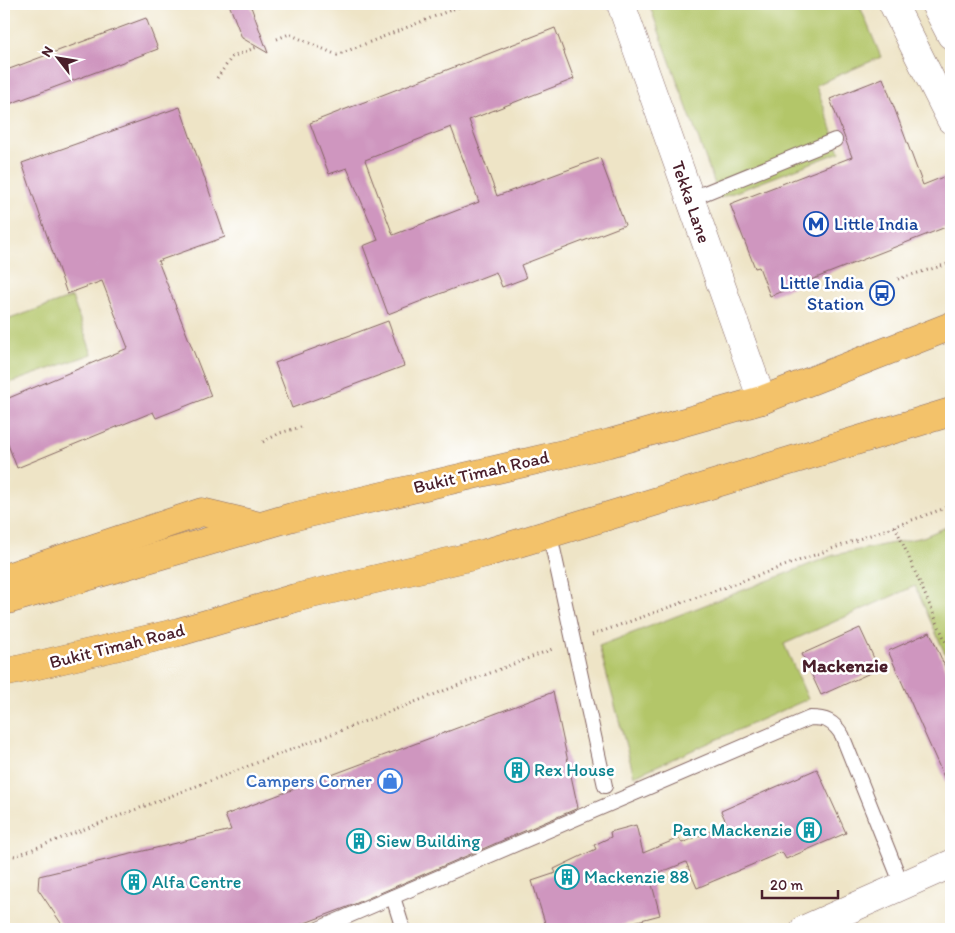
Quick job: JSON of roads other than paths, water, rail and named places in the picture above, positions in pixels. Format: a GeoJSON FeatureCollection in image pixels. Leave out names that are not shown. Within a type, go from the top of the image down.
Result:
{"type":"FeatureCollection","features":[{"type":"Feature","properties":{"kind":"highway","name":"Bukit Timah Road"},"geometry":{"type":"LineString","coordinates":[[4,600],[261,526],[414,487],[610,443],[762,400],[951,326]]}},
{"type":"Feature","properties":{"kind":"highway","name":"Bukit Timah Road"},"geometry":{"type":"LineString","coordinates":[[4,673],[179,632],[295,598],[486,553],[951,412]]}},
{"type":"Feature","properties":{"kind":"highway"},"geometry":{"type":"LineString","coordinates":[[4,578],[202,512],[261,526]]}},
{"type":"Feature","properties":{"kind":"street","name":"Tekka Lane"},"geometry":{"type":"LineString","coordinates":[[622,4],[762,400]]}},
{"type":"Feature","properties":{"kind":"street"},"geometry":{"type":"LineString","coordinates":[[893,4],[942,77],[951,120]]}},
{"type":"Feature","properties":{"kind":"street"},"geometry":{"type":"LineString","coordinates":[[934,4],[951,35]]}},
{"type":"Feature","properties":{"kind":"street"},"geometry":{"type":"LineString","coordinates":[[805,929],[951,864]]}},
{"type":"Feature","properties":{"kind":"lane"},"geometry":{"type":"LineString","coordinates":[[690,199],[835,140]]}},
{"type":"Feature","properties":{"kind":"lane"},"geometry":{"type":"LineString","coordinates":[[550,535],[605,786]]}},
{"type":"Feature","properties":{"kind":"lane"},"geometry":{"type":"LineString","coordinates":[[318,929],[810,718],[823,718],[835,724],[842,735],[902,885]]}},
{"type":"Feature","properties":{"kind":"lane"},"geometry":{"type":"LineString","coordinates":[[393,898],[403,929]]}},
{"type":"Feature","properties":{"kind":"place","name":"Little India"},"geometry":{"type":"Point","coordinates":[816,224]}},
{"type":"Feature","properties":{"kind":"place","name":"Little India Station"},"geometry":{"type":"Point","coordinates":[882,293]}},
{"type":"Feature","properties":{"kind":"place","name":"Rex House"},"geometry":{"type":"Point","coordinates":[517,770]}},
{"type":"Feature","properties":{"kind":"place","name":"Campers Corner"},"geometry":{"type":"Point","coordinates":[390,781]}},
{"type":"Feature","properties":{"kind":"place","name":"Parc Mackenzie"},"geometry":{"type":"Point","coordinates":[809,830]}},
{"type":"Feature","properties":{"kind":"place","name":"Siew Building"},"geometry":{"type":"Point","coordinates":[359,841]}},
{"type":"Feature","properties":{"kind":"place","name":"Mackenzie 88"},"geometry":{"type":"Point","coordinates":[567,877]}},
{"type":"Feature","properties":{"kind":"place","name":"Alfa Centre"},"geometry":{"type":"Point","coordinates":[134,882]}},
{"type":"Feature","properties":{"kind":"district","name":"Mackenzie"},"geometry":{"type":"Point","coordinates":[845,665]}}]}
